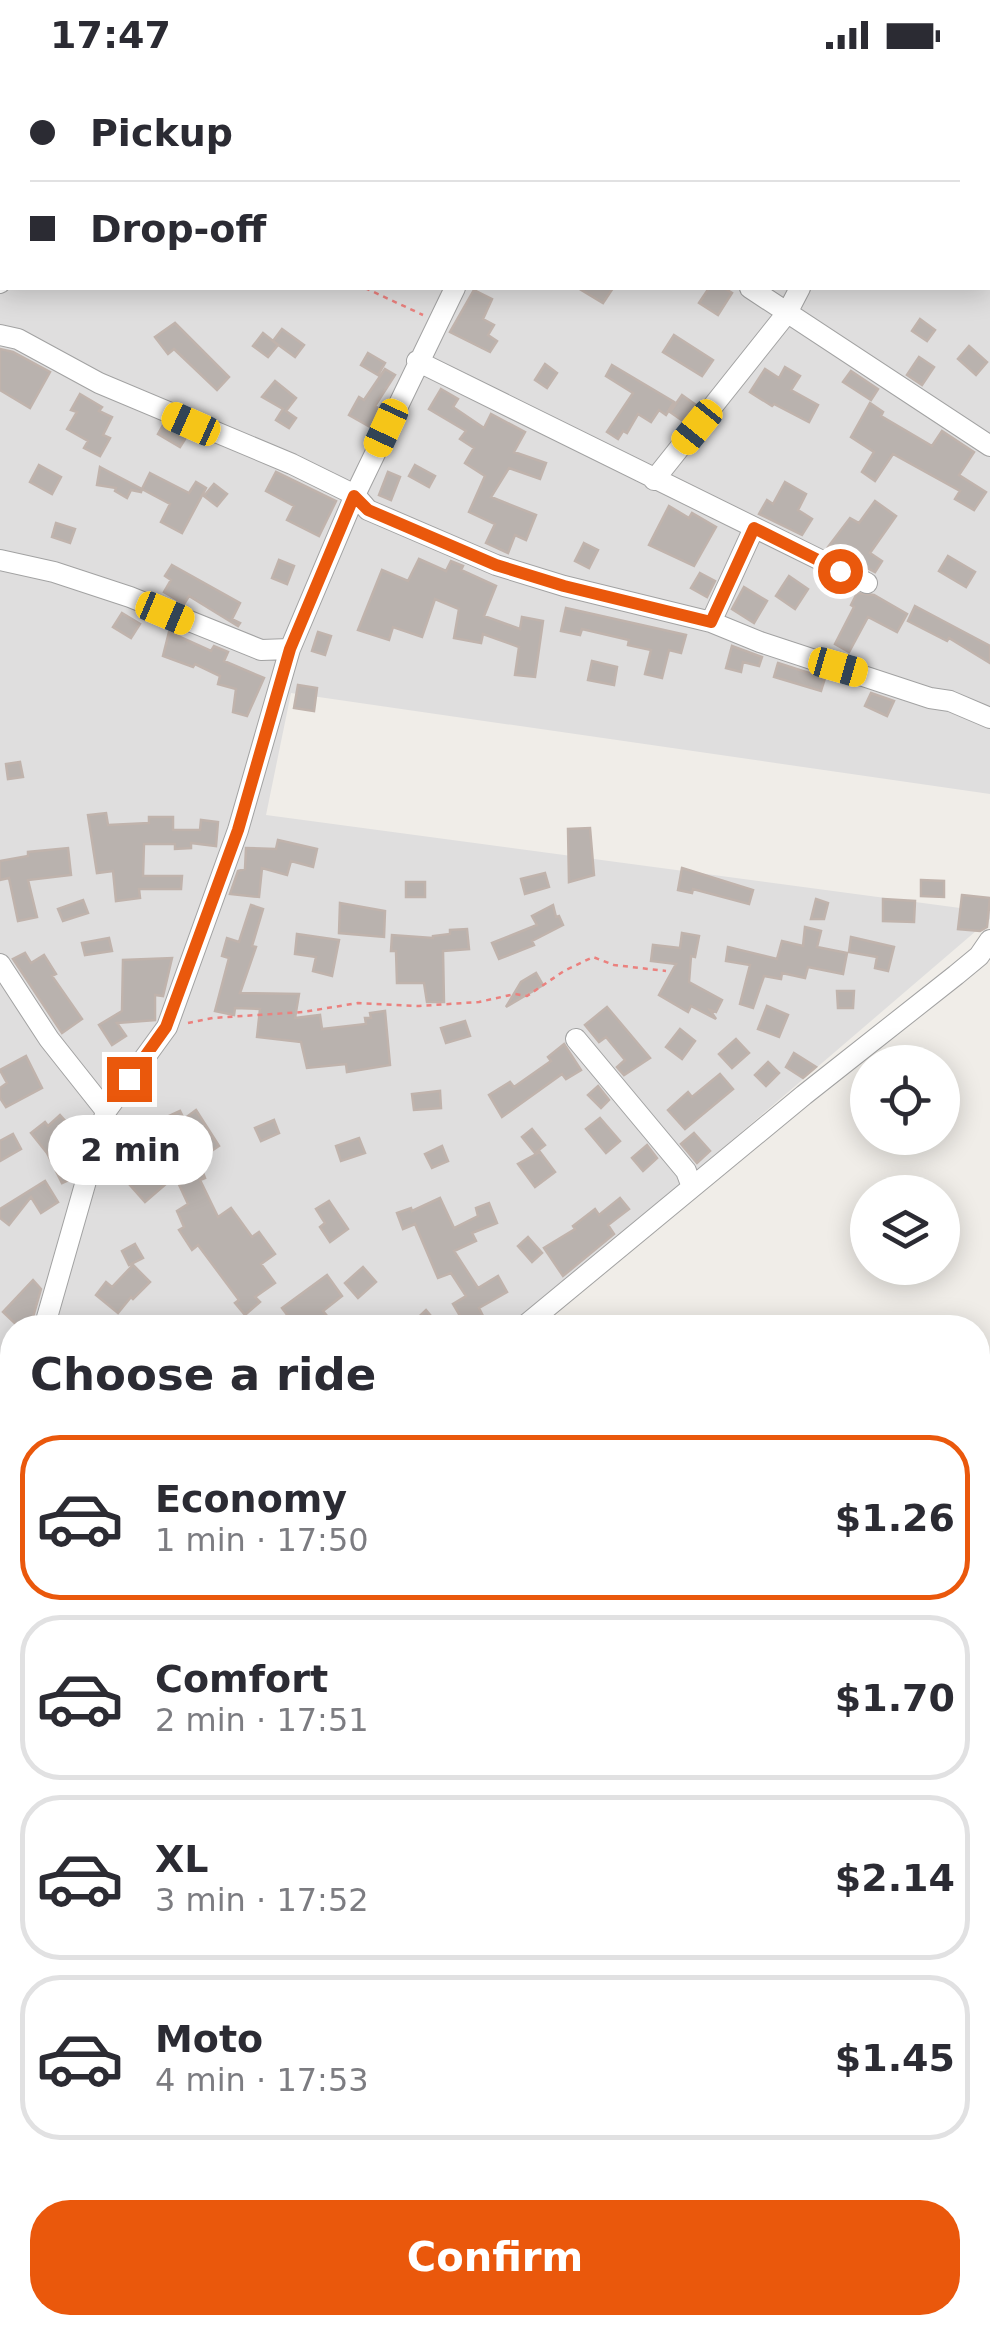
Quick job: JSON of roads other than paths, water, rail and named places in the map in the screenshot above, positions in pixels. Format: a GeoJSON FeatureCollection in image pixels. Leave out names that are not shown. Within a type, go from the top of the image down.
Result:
{"type":"FeatureCollection","features":[{"type":"Feature","properties":{"kind":"street"},"geometry":{"type":"LineString","coordinates":[[48,1315],[106,1111],[166,1027],[238,830],[290,649],[354,496],[454,290]]}},
{"type":"Feature","properties":{"kind":"street"},"geometry":{"type":"LineString","coordinates":[[753,290],[990,446]]}},
{"type":"Feature","properties":{"kind":"street"},"geometry":{"type":"LineString","coordinates":[[654,480],[787,313],[799,290]]}},
{"type":"Feature","properties":{"kind":"street"},"geometry":{"type":"LineString","coordinates":[[0,335],[18,339],[99,383],[292,464],[354,496],[368,510],[496,565],[711,622],[760,642],[930,698],[950,701],[990,718]]}},
{"type":"Feature","properties":{"kind":"street"},"geometry":{"type":"LineString","coordinates":[[417,361],[867,583]]}},
{"type":"Feature","properties":{"kind":"street"},"geometry":{"type":"LineString","coordinates":[[711,622],[754,528]]}},
{"type":"Feature","properties":{"kind":"street"},"geometry":{"type":"LineString","coordinates":[[0,560],[54,572],[130,597],[261,650],[290,649]]}},
{"type":"Feature","properties":{"kind":"street"},"geometry":{"type":"LineString","coordinates":[[538,1315],[917,1003],[956,976],[990,940]]}},
{"type":"Feature","properties":{"kind":"street"},"geometry":{"type":"LineString","coordinates":[[0,964],[49,1039],[106,1111]]}},
{"type":"Feature","properties":{"kind":"street"},"geometry":{"type":"LineString","coordinates":[[576,1039],[686,1171],[692,1188]]}}]}
